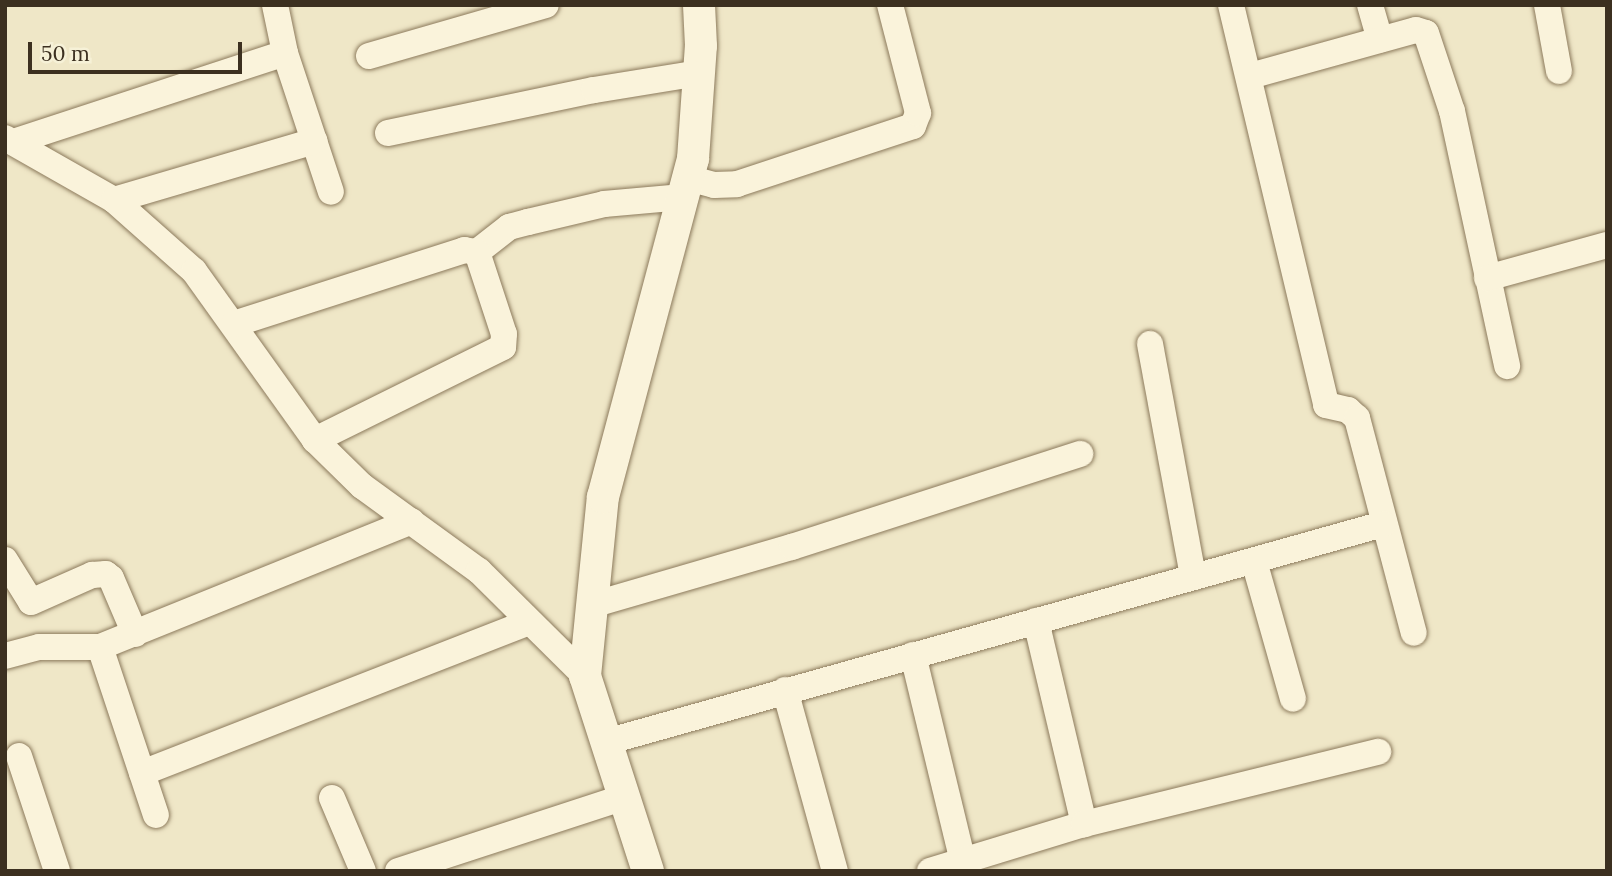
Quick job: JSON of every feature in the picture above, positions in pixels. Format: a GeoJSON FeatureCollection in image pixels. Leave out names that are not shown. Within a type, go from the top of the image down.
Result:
{"type":"FeatureCollection","features":[{"type":"Feature","properties":{"kind":"street"},"geometry":{"type":"LineString","coordinates":[[275,5],[285,53],[331,192]]}},
{"type":"Feature","properties":{"kind":"street"},"geometry":{"type":"LineString","coordinates":[[369,56],[546,5]]}},
{"type":"Feature","properties":{"kind":"street"},"geometry":{"type":"LineString","coordinates":[[648,871],[585,676],[603,498],[685,188],[699,73],[699,5]]}},
{"type":"Feature","properties":{"kind":"street"},"geometry":{"type":"LineString","coordinates":[[234,324],[464,250],[477,252],[509,228],[528,222],[685,188],[737,184],[913,126],[918,113],[890,5]]}},
{"type":"Feature","properties":{"kind":"street"},"geometry":{"type":"LineString","coordinates":[[1231,5],[1326,405],[1348,410],[1357,418],[1414,633]]}},
{"type":"Feature","properties":{"kind":"street"},"geometry":{"type":"LineString","coordinates":[[1370,5],[1380,40]]}},
{"type":"Feature","properties":{"kind":"street"},"geometry":{"type":"LineString","coordinates":[[1547,5],[1559,71]]}},
{"type":"Feature","properties":{"kind":"street"},"geometry":{"type":"LineString","coordinates":[[1250,76],[1416,30],[1426,33],[1452,111],[1507,366]]}},
{"type":"Feature","properties":{"kind":"street"},"geometry":{"type":"LineString","coordinates":[[9,140],[285,53]]}},
{"type":"Feature","properties":{"kind":"street"},"geometry":{"type":"LineString","coordinates":[[388,133],[594,90],[699,73]]}},
{"type":"Feature","properties":{"kind":"street"},"geometry":{"type":"LineString","coordinates":[[9,140],[114,201],[194,271],[315,440],[362,486],[480,571],[585,676]]}},
{"type":"Feature","properties":{"kind":"street"},"geometry":{"type":"LineString","coordinates":[[114,201],[314,141]]}},
{"type":"Feature","properties":{"kind":"street"},"geometry":{"type":"LineString","coordinates":[[1487,278],[1607,245]]}},
{"type":"Feature","properties":{"kind":"street"},"geometry":{"type":"LineString","coordinates":[[315,440],[503,347],[504,334],[477,252]]}},
{"type":"Feature","properties":{"kind":"street"},"geometry":{"type":"LineString","coordinates":[[1150,344],[1193,578]]}},
{"type":"Feature","properties":{"kind":"street"},"geometry":{"type":"LineString","coordinates":[[592,605],[792,547],[1080,454]]}},
{"type":"Feature","properties":{"kind":"street"},"geometry":{"type":"LineString","coordinates":[[5,656],[38,647],[100,647],[412,521]]}},
{"type":"Feature","properties":{"kind":"street"},"geometry":{"type":"LineString","coordinates":[[606,742],[1383,524]]}},
{"type":"Feature","properties":{"kind":"street"},"geometry":{"type":"LineString","coordinates":[[5,559],[31,601],[92,575],[106,575],[111,578],[135,634]]}},
{"type":"Feature","properties":{"kind":"street"},"geometry":{"type":"LineString","coordinates":[[1254,561],[1293,699]]}},
{"type":"Feature","properties":{"kind":"street"},"geometry":{"type":"LineString","coordinates":[[1036,621],[1084,824]]}},
{"type":"Feature","properties":{"kind":"street"},"geometry":{"type":"LineString","coordinates":[[142,773],[530,622]]}},
{"type":"Feature","properties":{"kind":"street"},"geometry":{"type":"LineString","coordinates":[[100,647],[156,815]]}},
{"type":"Feature","properties":{"kind":"street"},"geometry":{"type":"LineString","coordinates":[[913,654],[962,861]]}},
{"type":"Feature","properties":{"kind":"street"},"geometry":{"type":"LineString","coordinates":[[785,690],[835,871]]}},
{"type":"Feature","properties":{"kind":"street"},"geometry":{"type":"LineString","coordinates":[[930,871],[1084,824],[1378,752]]}},
{"type":"Feature","properties":{"kind":"street"},"geometry":{"type":"LineString","coordinates":[[19,756],[57,871]]}},
{"type":"Feature","properties":{"kind":"street"},"geometry":{"type":"LineString","coordinates":[[398,871],[624,797]]}},
{"type":"Feature","properties":{"kind":"street"},"geometry":{"type":"LineString","coordinates":[[332,798],[363,871]]}}]}
